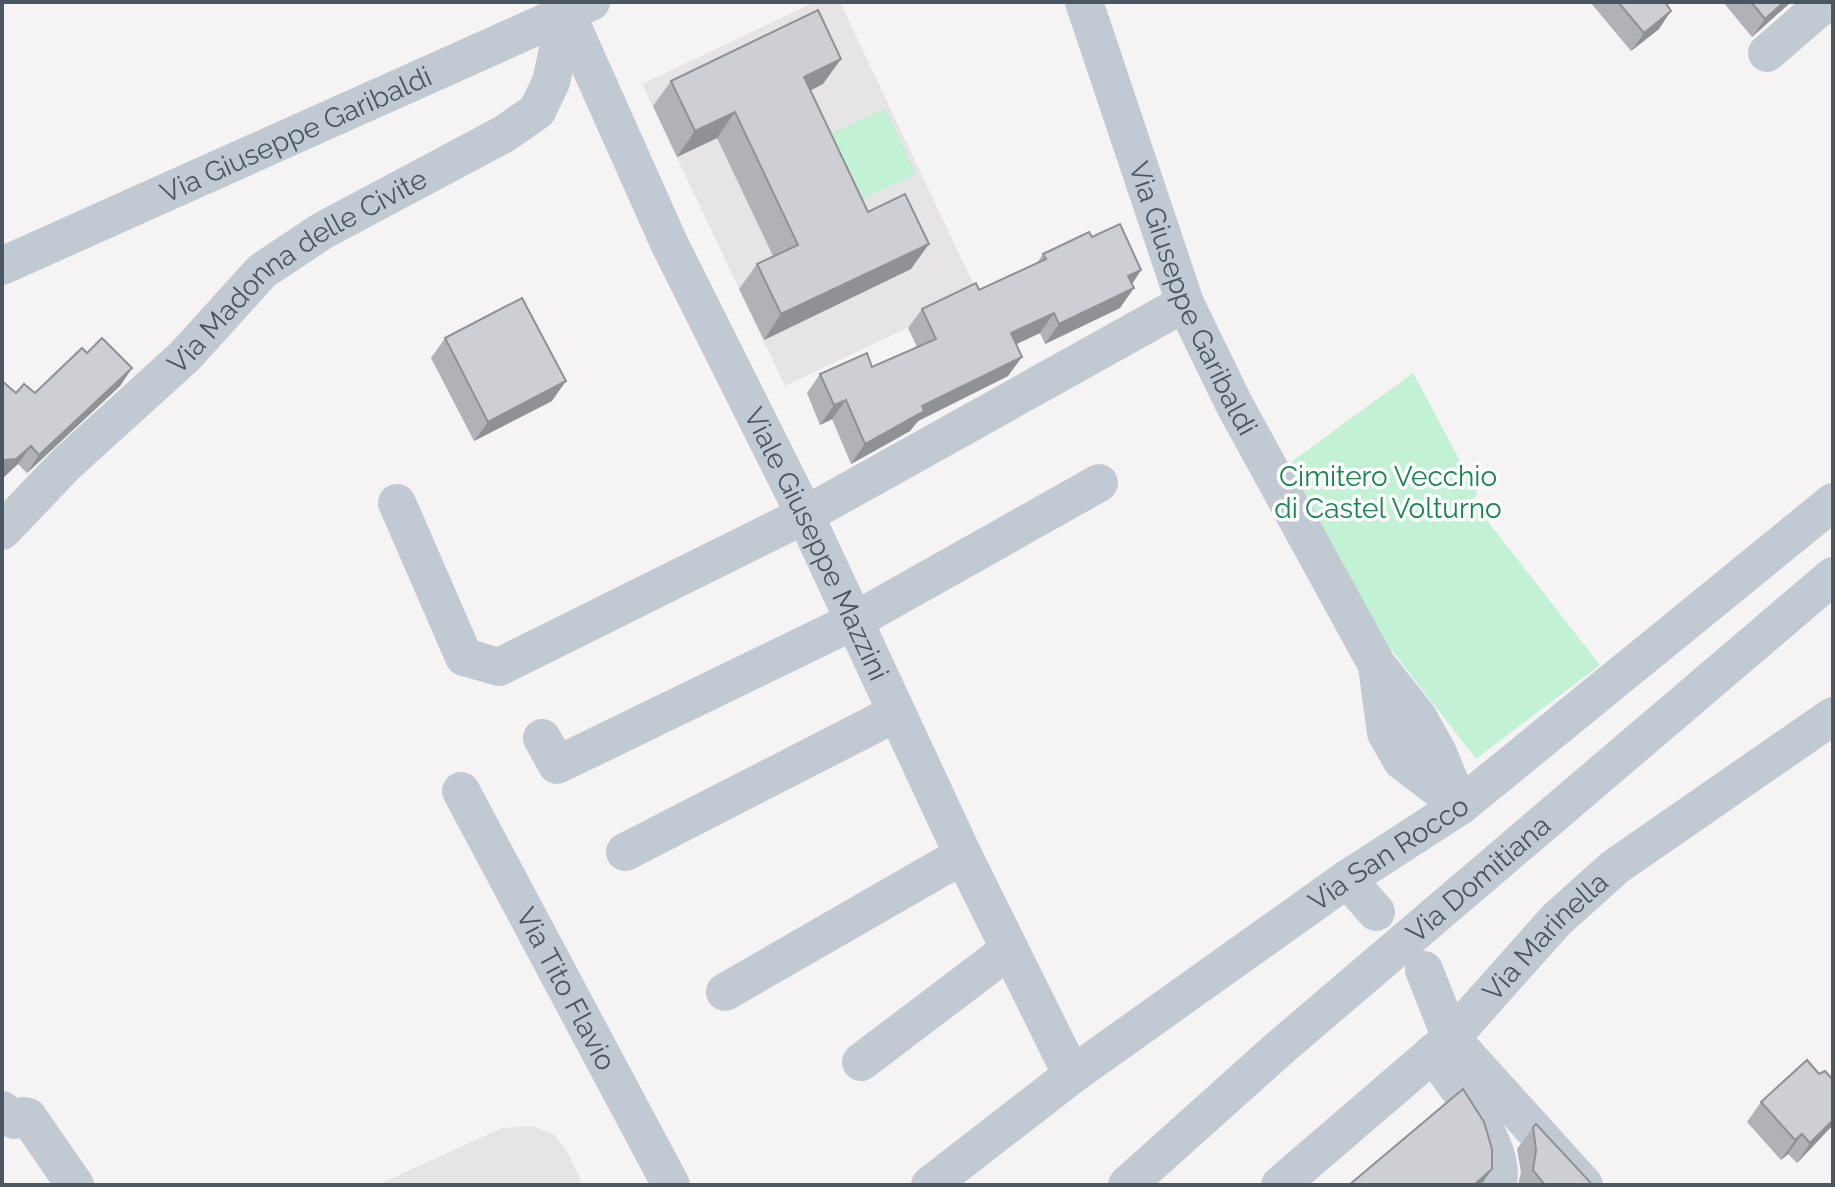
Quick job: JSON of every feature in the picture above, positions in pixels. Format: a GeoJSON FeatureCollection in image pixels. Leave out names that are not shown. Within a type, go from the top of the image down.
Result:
{"type":"FeatureCollection","features":[{"type":"Feature","properties":{"kind":"street","name":"Via Giuseppe Garibaldi"},"geometry":{"type":"LineString","coordinates":[[1084,2],[1185,303],[1234,404],[1377,665],[1418,717],[1438,753],[1460,806]]}},
{"type":"Feature","properties":{"kind":"street"},"geometry":{"type":"LineString","coordinates":[[1767,53],[1826,2]]}},
{"type":"Feature","properties":{"kind":"street","name":"Via Giuseppe Garibaldi"},"geometry":{"type":"LineString","coordinates":[[2,266],[579,7]]}},
{"type":"Feature","properties":{"kind":"street","name":"Viale Giuseppe Mazzini"},"geometry":{"type":"LineString","coordinates":[[579,7],[669,243],[805,515],[963,855],[1072,1075]]}},
{"type":"Feature","properties":{"kind":"street","name":"Via Madonna delle Civite"},"geometry":{"type":"LineString","coordinates":[[2,531],[66,464],[185,356],[262,271],[322,231],[504,134],[537,111],[579,7]]}},
{"type":"Feature","properties":{"kind":"street"},"geometry":{"type":"LineString","coordinates":[[397,503],[464,657],[499,667],[805,515],[1185,303]]}},
{"type":"Feature","properties":{"kind":"street"},"geometry":{"type":"LineString","coordinates":[[542,738],[557,765],[854,621],[1099,483]]}},
{"type":"Feature","properties":{"kind":"street","name":"Via San Rocco"},"geometry":{"type":"LineString","coordinates":[[930,1185],[1072,1075],[1347,879],[1460,806],[1833,502]]}},
{"type":"Feature","properties":{"kind":"street","name":"Via Domitiana"},"geometry":{"type":"LineString","coordinates":[[1127,1185],[1294,1036],[1833,576]]}},
{"type":"Feature","properties":{"kind":"street","name":"Via Giuseppe Garibaldi"},"geometry":{"type":"LineString","coordinates":[[1377,665],[1386,733],[1402,761],[1410,792],[1405,842]]}},
{"type":"Feature","properties":{"kind":"street"},"geometry":{"type":"LineString","coordinates":[[625,852],[896,713]]}},
{"type":"Feature","properties":{"kind":"street","name":"Via Marinella"},"geometry":{"type":"LineString","coordinates":[[1280,1185],[1442,1045],[1556,920],[1615,867],[1830,724]]}},
{"type":"Feature","properties":{"kind":"street","name":"Via Giuseppe Garibaldi"},"geometry":{"type":"LineString","coordinates":[[1402,761],[1460,806]]}},
{"type":"Feature","properties":{"kind":"street","name":"Via Tito Flavio"},"geometry":{"type":"LineString","coordinates":[[461,791],[671,1185]]}},
{"type":"Feature","properties":{"kind":"street"},"geometry":{"type":"LineString","coordinates":[[725,992],[963,855]]}},
{"type":"Feature","properties":{"kind":"street"},"geometry":{"type":"LineString","coordinates":[[1347,879],[1376,912]]}},
{"type":"Feature","properties":{"kind":"street"},"geometry":{"type":"LineString","coordinates":[[861,1062],[1009,950]]}},
{"type":"Feature","properties":{"kind":"street"},"geometry":{"type":"LineString","coordinates":[[1424,970],[1442,1045],[1490,1138],[1501,1174],[1497,1185]]}},
{"type":"Feature","properties":{"kind":"street"},"geometry":{"type":"LineString","coordinates":[[1442,1045],[1584,1185]]}},
{"type":"Feature","properties":{"kind":"street"},"geometry":{"type":"LineString","coordinates":[[2,1110],[14,1120],[28,1117],[75,1185]]}},
{"type":"Feature","properties":{"kind":"shaded area"},"geometry":{"type":"Polygon","coordinates":[[[815,2],[840,2],[978,294],[785,386],[642,84],[815,2]]]}},
{"type":"Feature","properties":{"kind":"shaded area"},"geometry":{"type":"Polygon","coordinates":[[[532,1126],[555,1135],[568,1153],[583,1185],[377,1185],[502,1128],[532,1126]]]}},
{"type":"Feature","properties":{"kind":"green space"},"geometry":{"type":"Polygon","coordinates":[[[885,108],[916,174],[863,199],[832,133],[885,108]]]}},
{"type":"Feature","properties":{"kind":"green space","name":"Cimitero Vecchio di Castel Volturno"},"geometry":{"type":"Polygon","coordinates":[[[1413,373],[1478,494],[1471,500],[1600,665],[1476,759],[1348,594],[1283,468],[1413,373]]]}},
{"type":"Feature","properties":{"kind":"building"},"geometry":{"type":"Polygon","coordinates":[[[1618,2],[1665,2],[1671,11],[1644,33],[1618,2]]]}},
{"type":"Feature","properties":{"kind":"building"},"geometry":{"type":"Polygon","coordinates":[[[1751,2],[1784,2],[1765,19],[1751,2]]]}},
{"type":"Feature","properties":{"kind":"building"},"geometry":{"type":"Polygon","coordinates":[[[818,10],[841,59],[804,77],[868,212],[905,194],[929,244],[781,314],[757,264],[798,245],[735,112],[695,131],[671,81],[818,10]]]}},
{"type":"Feature","properties":{"kind":"building"},"geometry":{"type":"Polygon","coordinates":[[[1120,224],[1141,270],[1128,276],[1134,288],[1059,324],[1054,313],[1011,333],[1022,357],[922,406],[924,411],[865,444],[846,400],[834,405],[820,374],[867,353],[872,367],[936,339],[922,309],[976,283],[979,290],[1046,259],[1043,254],[1089,232],[1092,237],[1120,224]]]}},
{"type":"Feature","properties":{"kind":"building"},"geometry":{"type":"Polygon","coordinates":[[[522,298],[566,381],[488,422],[445,338],[522,298]]]}},
{"type":"Feature","properties":{"kind":"building"},"geometry":{"type":"Polygon","coordinates":[[[102,338],[132,368],[39,455],[31,446],[16,459],[5,460],[2,466],[2,381],[16,393],[24,384],[35,393],[82,348],[87,353],[102,338]]]}},
{"type":"Feature","properties":{"kind":"building"},"geometry":{"type":"Polygon","coordinates":[[[1807,1060],[1819,1074],[1825,1071],[1833,1080],[1833,1120],[1810,1143],[1802,1134],[1795,1140],[1761,1102],[1807,1060]]]}},
{"type":"Feature","properties":{"kind":"building"},"geometry":{"type":"Polygon","coordinates":[[[1463,1089],[1484,1122],[1492,1149],[1492,1169],[1474,1185],[1349,1185],[1463,1089]]]}},
{"type":"Feature","properties":{"kind":"building"},"geometry":{"type":"Polygon","coordinates":[[[1536,1124],[1592,1185],[1545,1185],[1533,1170],[1536,1150],[1533,1127],[1536,1124]]]}}]}
